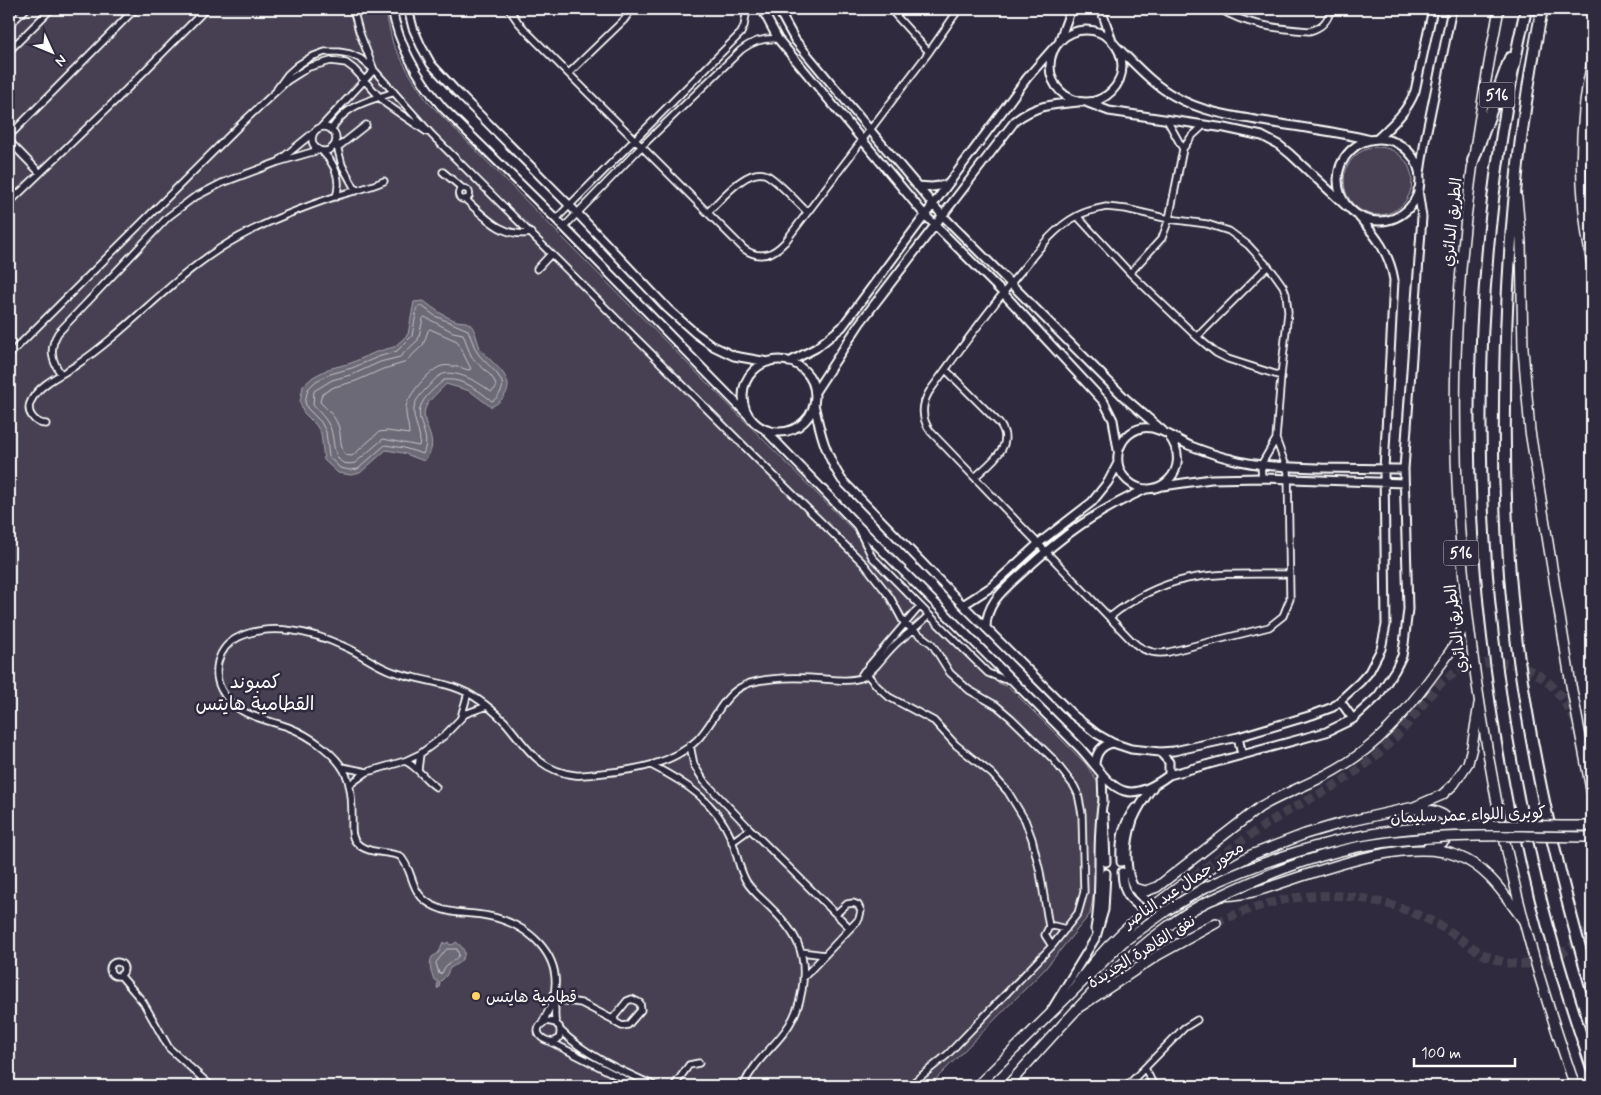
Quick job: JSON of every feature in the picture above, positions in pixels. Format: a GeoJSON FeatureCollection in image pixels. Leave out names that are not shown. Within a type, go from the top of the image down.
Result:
{"type":"FeatureCollection","features":[{"type":"Feature","properties":{"kind":"highway","name":"516"},"geometry":{"type":"LineString","coordinates":[[1526,9],[1500,150],[1486,285],[1481,416],[1486,556],[1492,634],[1501,704],[1524,827],[1554,946],[1592,1068]]}},
{"type":"Feature","properties":{"kind":"highway","name":"516"},"geometry":{"type":"LineString","coordinates":[[1542,9],[1522,128],[1508,280],[1505,383],[1506,507],[1513,603],[1522,681],[1541,783],[1568,902],[1592,990]]}},
{"type":"Feature","properties":{"kind":"highway","name":"516"},"geometry":{"type":"LineString","coordinates":[[1473,161],[1521,29]]}},
{"type":"Feature","properties":{"kind":"main road","name":"الطريق الدائري"},"geometry":{"type":"LineString","coordinates":[[1499,9],[1484,83],[1460,279],[1455,396],[1458,513],[1467,611],[1479,702],[1497,803],[1524,922],[1575,1086]]}},
{"type":"Feature","properties":{"kind":"main road"},"geometry":{"type":"LineString","coordinates":[[1592,62],[1585,108],[1581,166],[1584,210],[1592,264]]}},
{"type":"Feature","properties":{"kind":"main road","name":"516"},"geometry":{"type":"LineString","coordinates":[[1516,191],[1521,242],[1523,349],[1531,440],[1571,685],[1592,795]]}},
{"type":"Feature","properties":{"kind":"main road"},"geometry":{"type":"LineString","coordinates":[[1134,888],[1146,890],[1157,887],[1260,807],[1336,770],[1373,744],[1405,713],[1449,654],[1462,629],[1467,611]]}},
{"type":"Feature","properties":{"kind":"main road","name":"محور جمال عبد الناصر"},"geometry":{"type":"LineString","coordinates":[[977,1086],[1109,955],[1138,930],[1166,910],[1204,888],[1226,869],[1269,848],[1323,828],[1406,809],[1434,799],[1448,790],[1459,778],[1470,755],[1479,702]]}},
{"type":"Feature","properties":{"kind":"main road"},"geometry":{"type":"LineString","coordinates":[[1406,809],[1437,812],[1444,815],[1448,821],[1450,828],[1447,838],[1441,843],[1423,849]]}},
{"type":"Feature","properties":{"kind":"main road","name":"كوبرى اللواء عمر سليمان"},"geometry":{"type":"LineString","coordinates":[[1204,888],[1253,866],[1294,852],[1379,833],[1458,826],[1592,826]]}},
{"type":"Feature","properties":{"kind":"main road","name":"كوبرى اللواء عمر سليمان"},"geometry":{"type":"LineString","coordinates":[[1218,897],[1295,864],[1337,852],[1380,843],[1458,836],[1592,837]]}},
{"type":"Feature","properties":{"kind":"main road","name":"محور جمال عبد الناصر"},"geometry":{"type":"LineString","coordinates":[[1007,1086],[1081,1006],[1138,950],[1168,926],[1218,897],[1256,891],[1305,874],[1352,861],[1423,849],[1448,852],[1464,858],[1479,867],[1497,884],[1524,922]]}},
{"type":"Feature","properties":{"kind":"main road","name":"نفق القاهرة الجديدة"},"geometry":{"type":"LineString","coordinates":[[1071,993],[1103,950],[1146,912],[1184,884]]}},
{"type":"Feature","properties":{"kind":"main road","name":"نفق القاهرة الجديدة"},"geometry":{"type":"LineString","coordinates":[[1081,1006],[1158,955],[1216,923]]}},
{"type":"Feature","properties":{"kind":"street"},"geometry":{"type":"LineString","coordinates":[[9,25],[26,9]]}},
{"type":"Feature","properties":{"kind":"street"},"geometry":{"type":"LineString","coordinates":[[9,51],[52,9]]}},
{"type":"Feature","properties":{"kind":"street"},"geometry":{"type":"LineString","coordinates":[[9,136],[135,9]]}},
{"type":"Feature","properties":{"kind":"street"},"geometry":{"type":"LineString","coordinates":[[9,203],[116,100],[206,9]]}},
{"type":"Feature","properties":{"kind":"street"},"geometry":{"type":"LineString","coordinates":[[354,9],[359,31],[374,70]]}},
{"type":"Feature","properties":{"kind":"street"},"geometry":{"type":"LineString","coordinates":[[392,9],[394,20],[409,59],[428,91],[443,108],[556,218],[756,424],[765,430],[1095,764],[1102,776],[1110,784],[1131,792],[1154,786]]}},
{"type":"Feature","properties":{"kind":"street"},"geometry":{"type":"LineString","coordinates":[[408,9],[420,46],[431,64],[668,309],[704,340],[734,356],[768,362]]}},
{"type":"Feature","properties":{"kind":"street"},"geometry":{"type":"LineString","coordinates":[[509,9],[524,28],[744,249],[758,256],[774,252],[780,247],[929,52],[959,9]]}},
{"type":"Feature","properties":{"kind":"street"},"geometry":{"type":"LineString","coordinates":[[569,73],[624,20],[632,9]]}},
{"type":"Feature","properties":{"kind":"street"},"geometry":{"type":"LineString","coordinates":[[556,218],[741,33],[747,9]]}},
{"type":"Feature","properties":{"kind":"street"},"geometry":{"type":"LineString","coordinates":[[762,9],[778,39],[924,214],[1003,293],[1104,402],[1113,420],[1121,473],[1136,487],[1147,489]]}},
{"type":"Feature","properties":{"kind":"street"},"geometry":{"type":"LineString","coordinates":[[778,9],[795,40],[942,215],[1126,399],[1166,433],[1175,444],[1178,464],[1171,478],[1158,487]]}},
{"type":"Feature","properties":{"kind":"street"},"geometry":{"type":"LineString","coordinates":[[890,9],[929,52]]}},
{"type":"Feature","properties":{"kind":"street"},"geometry":{"type":"LineString","coordinates":[[1071,9],[1049,65],[1050,75],[1060,93],[1068,99],[1078,102]]}},
{"type":"Feature","properties":{"kind":"street"},"geometry":{"type":"LineString","coordinates":[[1088,103],[1108,95],[1116,87],[1122,67],[1121,56],[1114,44],[1101,9]]}},
{"type":"Feature","properties":{"kind":"street"},"geometry":{"type":"LineString","coordinates":[[1220,9],[1232,16],[1251,22],[1309,30],[1315,30],[1324,24],[1330,15],[1331,9]]}},
{"type":"Feature","properties":{"kind":"street"},"geometry":{"type":"LineString","coordinates":[[1348,208],[1341,198],[1338,186],[1338,174],[1342,162],[1354,148],[1374,140],[1403,114],[1413,97],[1432,9]]}},
{"type":"Feature","properties":{"kind":"street"},"geometry":{"type":"LineString","coordinates":[[1359,217],[1371,221],[1395,218],[1406,211],[1414,202],[1418,190],[1425,140],[1452,9]]}},
{"type":"Feature","properties":{"kind":"street"},"geometry":{"type":"LineString","coordinates":[[790,362],[816,348],[842,327],[946,184],[1027,78],[1057,44],[1067,35],[1076,31],[1096,31],[1105,35],[1147,76],[1175,96],[1212,112],[1392,142],[1406,149],[1415,161],[1420,176]]}},
{"type":"Feature","properties":{"kind":"street"},"geometry":{"type":"LineString","coordinates":[[564,227],[642,146],[741,50],[751,43],[768,38],[778,39]]}},
{"type":"Feature","properties":{"kind":"street"},"geometry":{"type":"LineString","coordinates":[[277,89],[288,74],[298,65],[311,57],[325,52],[350,54],[361,59],[374,70],[432,135],[865,565],[890,597],[904,623],[932,644],[943,665],[956,680],[997,706],[1029,735],[1062,771],[1078,794],[1082,814],[1084,892],[1078,913],[1052,946],[947,1055],[909,1086]]}},
{"type":"Feature","properties":{"kind":"street"},"geometry":{"type":"LineString","coordinates":[[9,356],[123,240],[277,89],[309,67],[331,61],[346,63],[354,69],[390,108],[432,135]]}},
{"type":"Feature","properties":{"kind":"street"},"geometry":{"type":"LineString","coordinates":[[278,162],[320,128],[374,70]]}},
{"type":"Feature","properties":{"kind":"street"},"geometry":{"type":"LineString","coordinates":[[689,86],[697,93]]}},
{"type":"Feature","properties":{"kind":"street"},"geometry":{"type":"LineString","coordinates":[[331,130],[338,119],[350,108],[394,92]]}},
{"type":"Feature","properties":{"kind":"street"},"geometry":{"type":"LineString","coordinates":[[814,404],[825,448],[842,480],[1073,716],[1097,734],[1113,742],[1131,749],[1160,752],[1238,736],[1312,715],[1333,707],[1340,702],[1369,672],[1378,655],[1383,640],[1386,610],[1384,469],[1394,280],[1392,269],[1384,250],[1359,217],[1279,145],[1262,136],[1241,131],[1109,111],[1088,103],[1078,102],[1052,104],[1038,107],[1026,113],[1016,121],[860,323],[815,392]]}},
{"type":"Feature","properties":{"kind":"street"},"geometry":{"type":"LineString","coordinates":[[1241,131],[1244,118]]}},
{"type":"Feature","properties":{"kind":"street"},"geometry":{"type":"LineString","coordinates":[[1167,120],[1183,149]]}},
{"type":"Feature","properties":{"kind":"street"},"geometry":{"type":"LineString","coordinates":[[337,148],[366,125]]}},
{"type":"Feature","properties":{"kind":"street"},"geometry":{"type":"LineString","coordinates":[[1130,273],[1162,238],[1169,218],[1183,149],[1191,136],[1204,125]]}},
{"type":"Feature","properties":{"kind":"street"},"geometry":{"type":"LineString","coordinates":[[320,128],[331,130],[335,136],[346,174],[356,191]]}},
{"type":"Feature","properties":{"kind":"street"},"geometry":{"type":"LineString","coordinates":[[314,133],[313,145],[330,160],[336,171],[339,181],[336,197]]}},
{"type":"Feature","properties":{"kind":"street"},"geometry":{"type":"LineString","coordinates":[[9,140],[40,172]]}},
{"type":"Feature","properties":{"kind":"street"},"geometry":{"type":"LineString","coordinates":[[61,374],[52,357],[51,349],[58,333],[168,217],[193,198],[212,187],[278,162],[333,147],[336,140]]}},
{"type":"Feature","properties":{"kind":"street"},"geometry":{"type":"LineString","coordinates":[[443,172],[462,188],[458,195],[461,199],[465,199],[500,229],[518,234],[530,233]]}},
{"type":"Feature","properties":{"kind":"street"},"geometry":{"type":"LineString","coordinates":[[708,212],[746,177],[760,173],[770,177],[807,212]]}},
{"type":"Feature","properties":{"kind":"street"},"geometry":{"type":"LineString","coordinates":[[46,424],[35,420],[31,416],[29,404],[31,399],[40,390],[107,342],[188,273],[223,247],[264,225],[336,197],[374,186],[384,181]]}},
{"type":"Feature","properties":{"kind":"street"},"geometry":{"type":"LineString","coordinates":[[917,186],[932,188],[946,184]]}},
{"type":"Feature","properties":{"kind":"street"},"geometry":{"type":"LineString","coordinates":[[9,188],[16,196]]}},
{"type":"Feature","properties":{"kind":"street"},"geometry":{"type":"LineString","coordinates":[[1156,904],[1142,897],[1134,888],[1129,873],[1128,842],[1133,820],[1154,786],[1169,775],[1326,732],[1353,719],[1378,696],[1402,656],[1408,609],[1404,469],[1422,217],[1418,190]]}},
{"type":"Feature","properties":{"kind":"street"},"geometry":{"type":"LineString","coordinates":[[1116,207],[1169,218],[1215,226],[1229,231],[1242,240],[1268,266],[1283,286],[1288,303],[1288,312],[1276,439],[1288,467],[1289,605],[1283,616],[1274,624],[1169,652],[1155,653],[1136,645],[931,432],[924,420],[923,405],[946,370],[1011,283],[1051,236],[1077,216],[1096,209],[1116,207]]}},
{"type":"Feature","properties":{"kind":"street"},"geometry":{"type":"LineString","coordinates":[[1077,216],[1130,273],[1216,353],[1228,359],[1281,376]]}},
{"type":"Feature","properties":{"kind":"street"},"geometry":{"type":"LineString","coordinates":[[536,269],[551,254]]}},
{"type":"Feature","properties":{"kind":"street"},"geometry":{"type":"LineString","coordinates":[[1197,337],[1268,266]]}},
{"type":"Feature","properties":{"kind":"street"},"geometry":{"type":"LineString","coordinates":[[749,416],[743,398],[747,380],[752,372],[775,360],[790,362],[799,366],[807,373],[815,392],[814,404],[808,418],[796,428],[786,432],[765,430]]}},
{"type":"Feature","properties":{"kind":"street"},"geometry":{"type":"LineString","coordinates":[[946,370],[999,423],[1005,433],[1006,439],[1003,450],[975,477]]}},
{"type":"Feature","properties":{"kind":"street"},"geometry":{"type":"LineString","coordinates":[[1118,450],[1123,440],[1136,430],[1152,428],[1192,446],[1228,458],[1261,465],[1404,469]]}},
{"type":"Feature","properties":{"kind":"street"},"geometry":{"type":"LineString","coordinates":[[1262,478],[1261,465],[1276,439]]}},
{"type":"Feature","properties":{"kind":"street"},"geometry":{"type":"LineString","coordinates":[[963,605],[991,587],[1038,543],[1092,502],[1108,482],[1118,463]]}},
{"type":"Feature","properties":{"kind":"street"},"geometry":{"type":"LineString","coordinates":[[986,628],[987,614],[994,601],[1045,551],[1088,519],[1147,489],[1211,479],[1262,478],[1404,483]]}},
{"type":"Feature","properties":{"kind":"street"},"geometry":{"type":"LineString","coordinates":[[856,524],[872,557],[929,616],[988,673],[995,677],[1011,680]]}},
{"type":"Feature","properties":{"kind":"street"},"geometry":{"type":"LineString","coordinates":[[1110,617],[1142,595],[1195,576],[1289,574]]}},
{"type":"Feature","properties":{"kind":"street"},"geometry":{"type":"LineString","coordinates":[[866,673],[904,623],[920,606]]}},
{"type":"Feature","properties":{"kind":"street"},"geometry":{"type":"LineString","coordinates":[[637,1086],[552,1042],[543,1040],[539,1030],[553,999],[554,983],[552,964],[545,949],[533,936],[512,923],[493,917],[435,907],[418,893],[408,868],[400,856],[368,849],[357,844],[353,838],[351,795],[342,767],[324,748],[302,733],[243,713],[232,705],[220,686],[217,676],[217,666],[222,652],[232,640],[256,631],[283,630],[298,632],[343,646],[376,664],[396,672],[447,684],[468,693],[487,706],[506,723],[524,747],[544,764],[559,772],[589,775],[651,765],[677,754],[690,746],[704,732],[726,699],[745,685],[761,680],[792,678],[843,680],[860,678],[929,616]]}},
{"type":"Feature","properties":{"kind":"street"},"geometry":{"type":"LineString","coordinates":[[866,673],[889,697],[934,721],[956,745],[988,770],[1008,792],[1025,820],[1032,839],[1040,872],[1049,927],[1045,935],[1052,946]]}},
{"type":"Feature","properties":{"kind":"street"},"geometry":{"type":"LineString","coordinates":[[460,718],[468,693]]}},
{"type":"Feature","properties":{"kind":"street"},"geometry":{"type":"LineString","coordinates":[[1340,702],[1353,719]]}},
{"type":"Feature","properties":{"kind":"street"},"geometry":{"type":"LineString","coordinates":[[349,785],[367,772],[405,761],[420,754],[438,741],[460,718],[471,711],[487,706]]}},
{"type":"Feature","properties":{"kind":"street"},"geometry":{"type":"LineString","coordinates":[[1238,736],[1242,755]]}},
{"type":"Feature","properties":{"kind":"street"},"geometry":{"type":"LineString","coordinates":[[1095,764],[1095,759],[1100,750],[1113,742]]}},
{"type":"Feature","properties":{"kind":"street"},"geometry":{"type":"LineString","coordinates":[[690,746],[692,758],[700,775],[750,830],[850,928]]}},
{"type":"Feature","properties":{"kind":"street"},"geometry":{"type":"LineString","coordinates":[[1160,752],[1168,762],[1169,775]]}},
{"type":"Feature","properties":{"kind":"street"},"geometry":{"type":"LineString","coordinates":[[418,770],[420,754]]}},
{"type":"Feature","properties":{"kind":"street"},"geometry":{"type":"LineString","coordinates":[[405,761],[436,787]]}},
{"type":"Feature","properties":{"kind":"street"},"geometry":{"type":"LineString","coordinates":[[651,765],[670,774],[700,794],[723,824],[732,842],[738,866],[747,882],[787,924],[797,940],[801,952],[803,978],[798,1007],[793,1021],[784,1034],[753,1068],[743,1086]]}},
{"type":"Feature","properties":{"kind":"street"},"geometry":{"type":"LineString","coordinates":[[342,767],[367,772]]}},
{"type":"Feature","properties":{"kind":"street"},"geometry":{"type":"LineString","coordinates":[[1102,776],[1106,862]]}},
{"type":"Feature","properties":{"kind":"street"},"geometry":{"type":"LineString","coordinates":[[1092,946],[1097,915],[1098,840],[1103,800]]}},
{"type":"Feature","properties":{"kind":"street"},"geometry":{"type":"LineString","coordinates":[[1121,862],[1120,846],[1124,827],[1134,810],[1143,801]]}},
{"type":"Feature","properties":{"kind":"street"},"geometry":{"type":"LineString","coordinates":[[732,842],[750,830]]}},
{"type":"Feature","properties":{"kind":"street"},"geometry":{"type":"LineString","coordinates":[[1122,872],[1123,887],[1126,895],[1146,912]]}},
{"type":"Feature","properties":{"kind":"street"},"geometry":{"type":"LineString","coordinates":[[1050,1014],[1067,983],[1092,946],[1104,910],[1106,873]]}},
{"type":"Feature","properties":{"kind":"street"},"geometry":{"type":"LineString","coordinates":[[803,978],[850,928],[860,916],[861,910],[858,905],[850,903],[836,914]]}},
{"type":"Feature","properties":{"kind":"street"},"geometry":{"type":"LineString","coordinates":[[1049,927],[1054,926],[1066,929]]}},
{"type":"Feature","properties":{"kind":"street"},"geometry":{"type":"LineString","coordinates":[[801,952],[825,955]]}},
{"type":"Feature","properties":{"kind":"street"},"geometry":{"type":"LineString","coordinates":[[120,976],[143,1002],[169,1048],[211,1086]]}},
{"type":"Feature","properties":{"kind":"street"},"geometry":{"type":"LineString","coordinates":[[553,999],[581,1003],[614,1020],[621,1026],[627,1026],[640,1012],[640,1003],[634,1000],[628,1001],[615,1016],[614,1020]]}},
{"type":"Feature","properties":{"kind":"street"},"geometry":{"type":"LineString","coordinates":[[553,999],[556,1008],[556,1023],[560,1030],[576,1044],[604,1061],[655,1086]]}},
{"type":"Feature","properties":{"kind":"street"},"geometry":{"type":"LineString","coordinates":[[1127,1086],[1184,1028],[1197,1020]]}},
{"type":"Feature","properties":{"kind":"street"},"geometry":{"type":"LineString","coordinates":[[542,1023],[547,1021],[556,1023]]}},
{"type":"Feature","properties":{"kind":"street"},"geometry":{"type":"LineString","coordinates":[[552,1042],[558,1038],[560,1030]]}},
{"type":"Feature","properties":{"kind":"street"},"geometry":{"type":"LineString","coordinates":[[674,1086],[686,1068],[692,1064],[699,1063]]}},
{"type":"Feature","properties":{"kind":"street"},"geometry":{"type":"LineString","coordinates":[[1145,1068],[1154,1086]]}},
{"type":"Feature","properties":{"kind":"shaded area"},"geometry":{"type":"Polygon","coordinates":[[[9,9],[385,9],[393,44],[427,101],[856,533],[862,547],[996,682],[1009,687],[1086,764],[1099,785],[1100,860],[1090,914],[1044,970],[929,1086],[9,1086],[9,9]]]}},
{"type":"Feature","properties":{"kind":"shaded area"},"geometry":{"type":"Polygon","coordinates":[[[1378,147],[1391,149],[1402,157],[1410,168],[1412,181],[1410,194],[1402,205],[1391,213],[1378,215],[1365,213],[1354,205],[1346,194],[1344,181],[1346,168],[1354,157],[1365,149],[1378,147]]]}},
{"type":"Feature","properties":{"kind":"water"},"geometry":{"type":"Polygon","coordinates":[[[424,301],[448,317],[457,321],[467,322],[471,325],[482,351],[501,371],[508,383],[505,395],[491,407],[470,391],[446,384],[431,399],[425,409],[424,416],[430,434],[431,447],[424,461],[403,453],[386,450],[360,473],[351,475],[338,473],[324,460],[321,433],[303,412],[300,402],[303,386],[313,377],[328,369],[351,363],[376,352],[394,347],[408,334],[414,302],[424,301]]]}},
{"type":"Feature","properties":{"kind":"water"},"geometry":{"type":"Polygon","coordinates":[[[443,942],[445,944],[448,942],[450,945],[456,942],[464,950],[464,957],[450,968],[440,982],[439,988],[437,988],[438,982],[432,975],[430,963],[432,957],[439,952],[443,942]]]}},
{"type":"Feature","properties":{"kind":"tunnel"},"geometry":{"type":"LineString","coordinates":[[1183,884],[1270,822],[1340,782],[1365,765],[1398,734],[1441,683],[1453,674],[1466,668],[1480,664],[1510,664],[1537,674],[1558,693],[1579,727]]}},
{"type":"Feature","properties":{"kind":"tunnel"},"geometry":{"type":"LineString","coordinates":[[1216,923],[1255,908],[1294,898],[1314,896],[1354,897],[1393,905],[1410,911],[1442,927],[1487,956],[1508,963],[1522,964],[1536,963],[1562,953],[1574,945],[1592,923]]}},
{"type":"Feature","properties":{"kind":"place","name":"قطامية هايتس"},"geometry":{"type":"Point","coordinates":[476,996]}},
{"type":"Feature","properties":{"kind":"district","name":"كمبوند القطامية هايتس"},"geometry":{"type":"Point","coordinates":[255,692]}}]}
